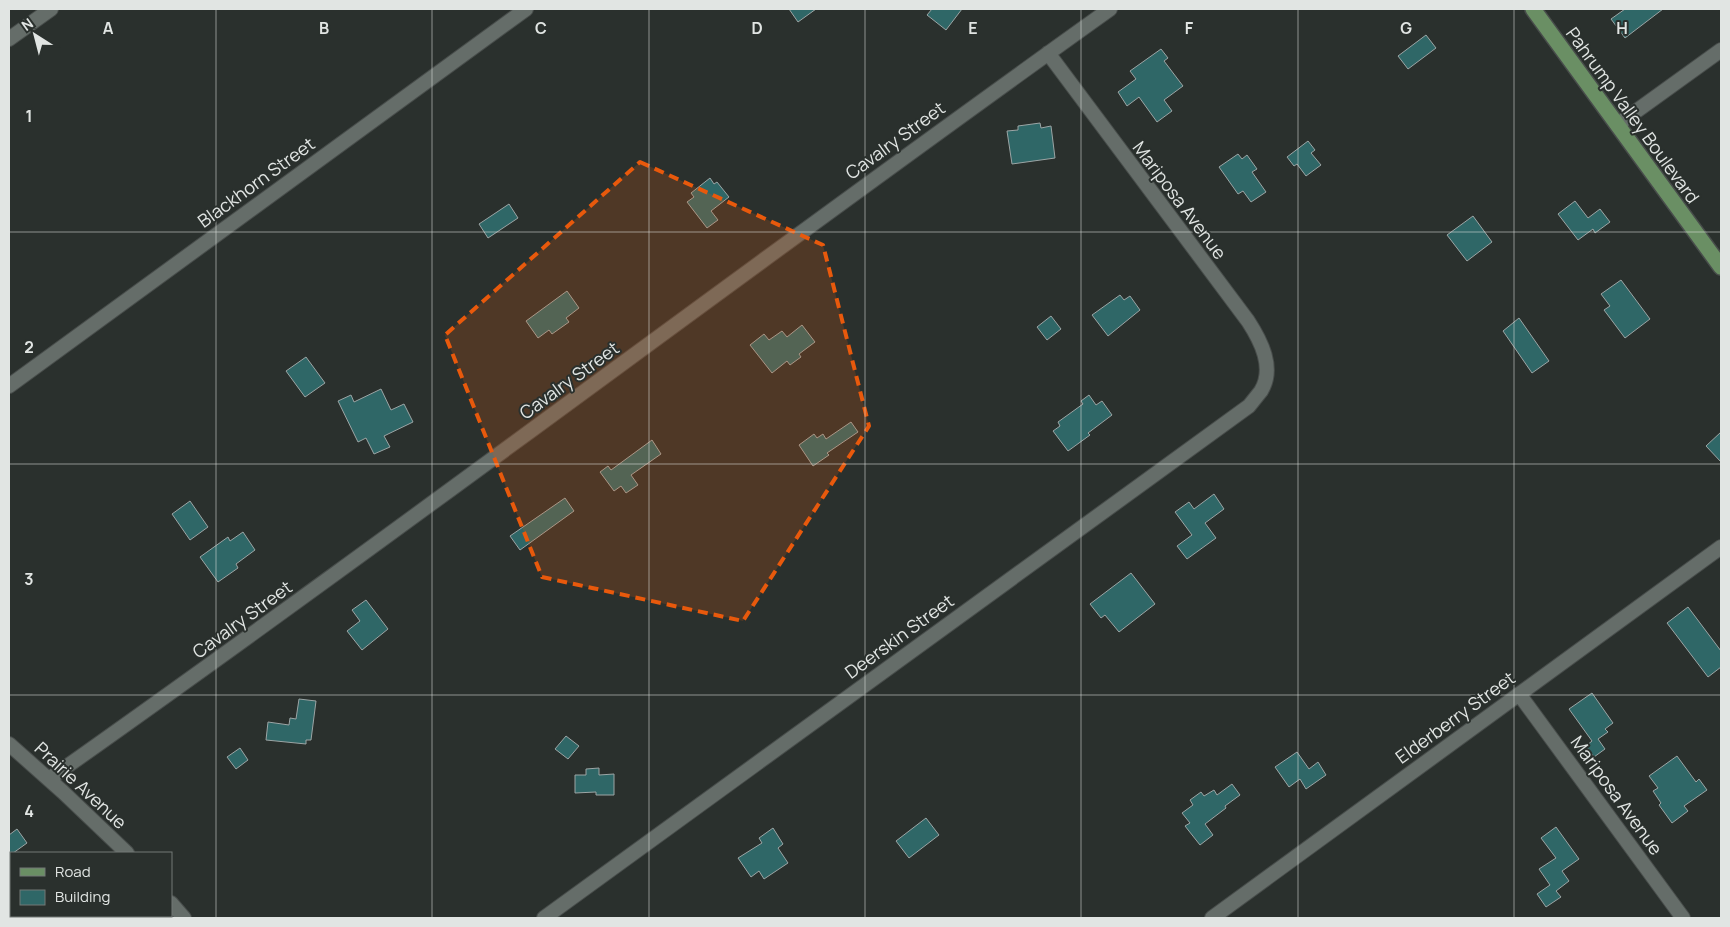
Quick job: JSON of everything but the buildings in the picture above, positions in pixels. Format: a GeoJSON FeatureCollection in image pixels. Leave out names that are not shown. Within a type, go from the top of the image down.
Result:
{"type":"FeatureCollection","features":[{"type":"Feature","properties":{"kind":"main road","name":"Pahrump Valley Boulevard"},"geometry":{"type":"LineString","coordinates":[[1533,9],[1721,267]]}},
{"type":"Feature","properties":{"kind":"street"},"geometry":{"type":"LineString","coordinates":[[9,39],[51,9]]}},
{"type":"Feature","properties":{"kind":"street","name":"Blackhorn Street"},"geometry":{"type":"LineString","coordinates":[[9,386],[526,9]]}},
{"type":"Feature","properties":{"kind":"street","name":"Cavalry Street"},"geometry":{"type":"LineString","coordinates":[[49,780],[381,541],[915,148],[1110,9]]}},
{"type":"Feature","properties":{"kind":"street"},"geometry":{"type":"LineString","coordinates":[[1617,125],[1721,50]]}},
{"type":"Feature","properties":{"kind":"street","name":"Mariposa Avenue"},"geometry":{"type":"LineString","coordinates":[[1048,53],[1248,321],[1260,340],[1266,359],[1266,376]]}},
{"type":"Feature","properties":{"kind":"street","name":"Deerskin Street"},"geometry":{"type":"LineString","coordinates":[[544,918],[1249,406],[1262,389],[1266,376]]}},
{"type":"Feature","properties":{"kind":"street","name":"Elderberry Street"},"geometry":{"type":"LineString","coordinates":[[1212,918],[1721,547]]}},
{"type":"Feature","properties":{"kind":"street","name":"Mariposa Avenue"},"geometry":{"type":"LineString","coordinates":[[1519,694],[1684,918]]}},
{"type":"Feature","properties":{"kind":"street","name":"Prairie Avenue"},"geometry":{"type":"LineString","coordinates":[[9,744],[125,852]]}},
{"type":"Feature","properties":{"kind":"street"},"geometry":{"type":"LineString","coordinates":[[172,904],[184,918]]}},
{"type":"Feature","properties":{"kind":"highlighted area"},"geometry":{"type":"Polygon","coordinates":[[[640,162],[823,245],[869,426],[743,621],[542,577],[445,335],[640,162]]]}}]}
